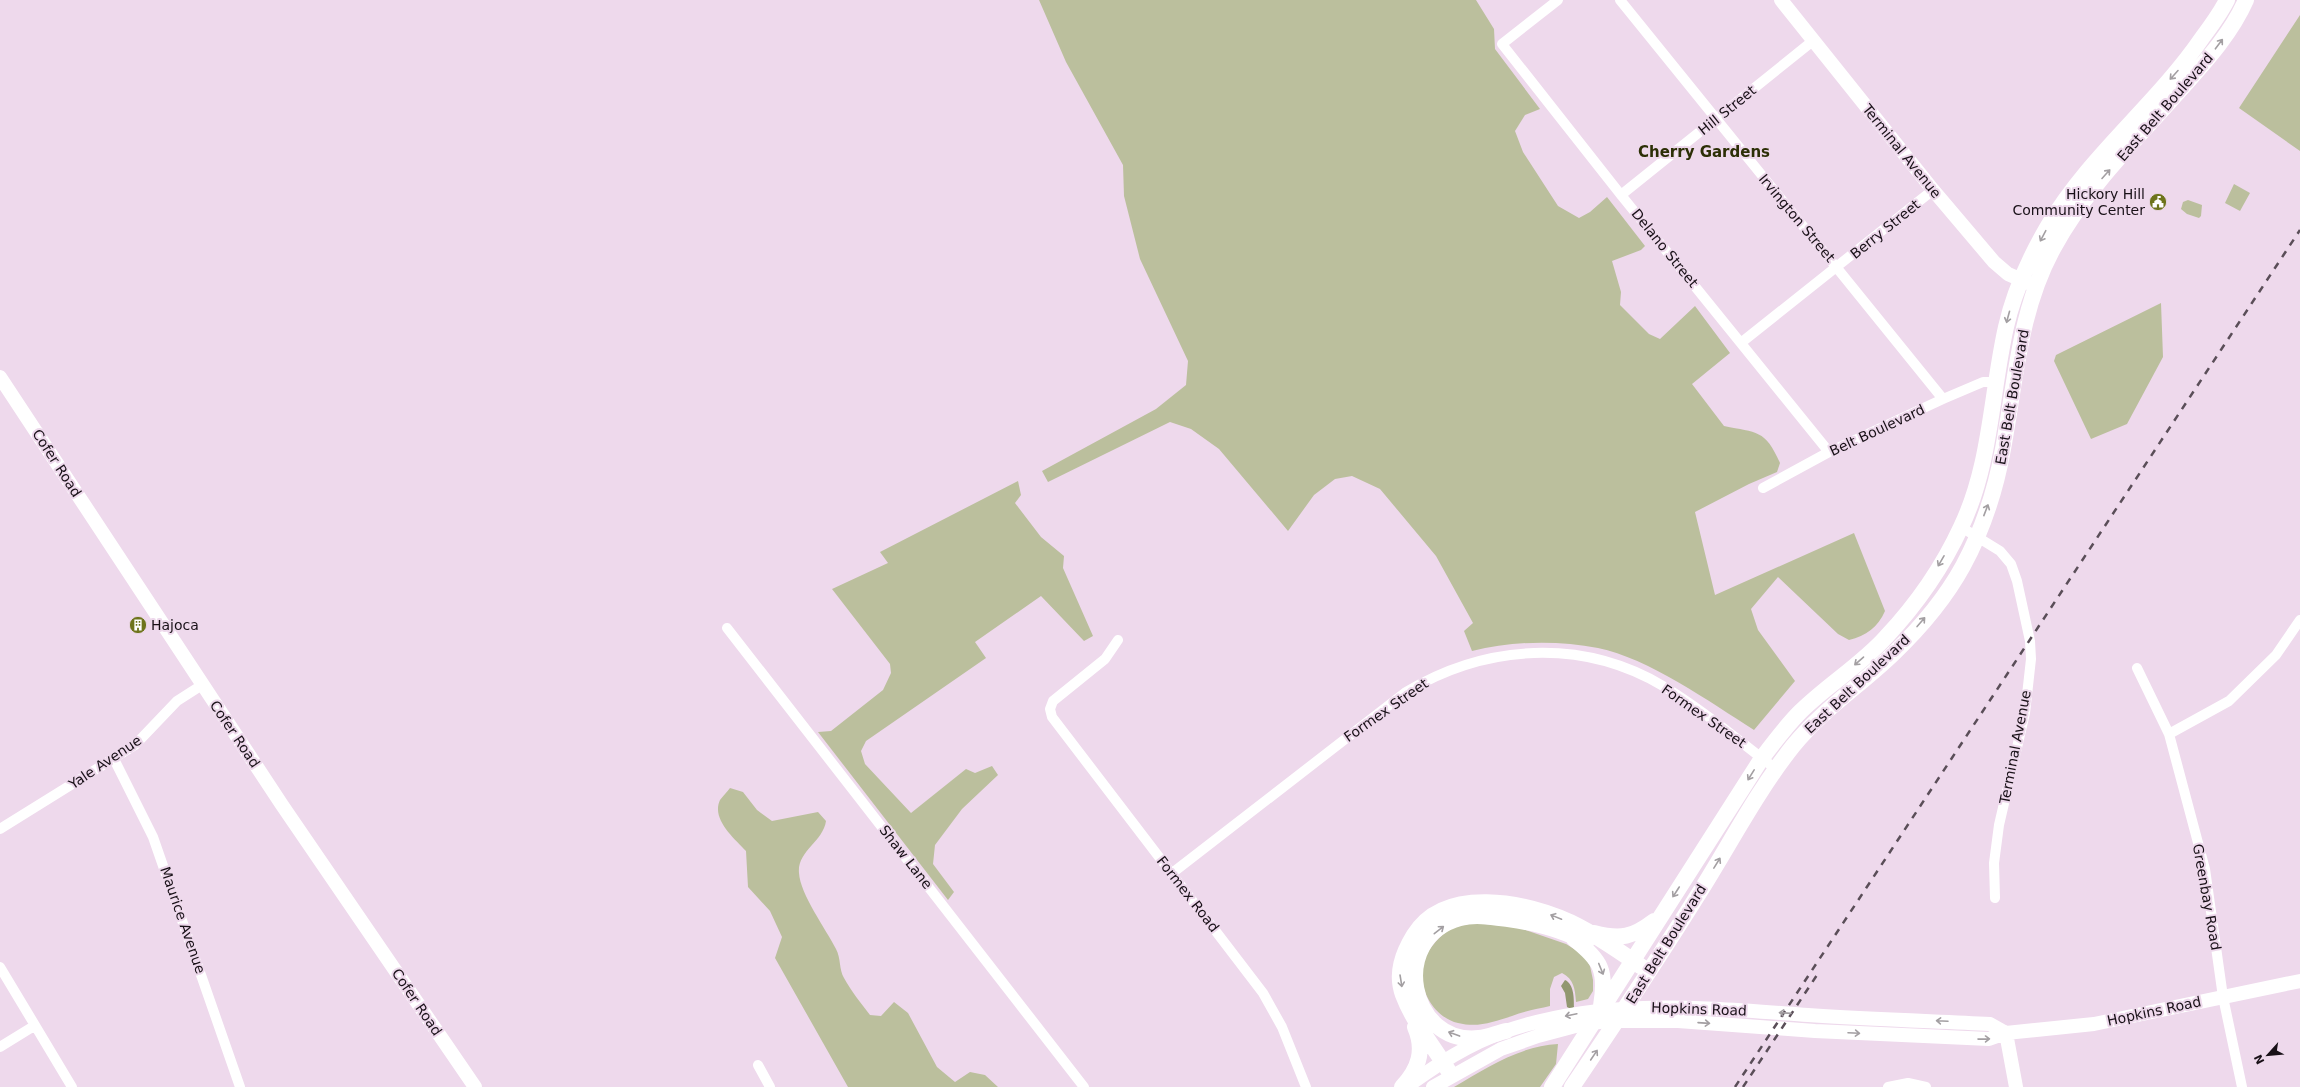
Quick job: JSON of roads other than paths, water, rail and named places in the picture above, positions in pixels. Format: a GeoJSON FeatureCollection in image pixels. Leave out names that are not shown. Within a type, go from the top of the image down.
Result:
{"type":"FeatureCollection","features":[{"type":"Feature","properties":{"kind":"main road","name":"Terminal Avenue"},"geometry":{"type":"LineString","coordinates":[[1781,0],[1933,190],[1994,262],[2008,274],[2036,286]]}},
{"type":"Feature","properties":{"kind":"main road","name":"East Belt Boulevard"},"geometry":{"type":"LineString","coordinates":[[1572,1087],[1650,972],[1776,768],[1820,718],[1894,653],[1924,620],[1962,566],[1976,536],[1998,471],[2019,346],[2036,286],[2053,249],[2073,215],[2204,64],[2238,20],[2246,0]]}},
{"type":"Feature","properties":{"kind":"main road","name":"East Belt Boulevard"},"geometry":{"type":"LineString","coordinates":[[1552,1087],[1762,758],[1801,712],[1886,638],[1910,608],[1932,576],[1961,528],[1975,491],[1983,461],[2006,326],[2021,280],[2049,224],[2089,168],[2185,62],[2225,5]]}},
{"type":"Feature","properties":{"kind":"main road"},"geometry":{"type":"LineString","coordinates":[[2115,140],[2143,133]]}},
{"type":"Feature","properties":{"kind":"main road","name":"Cofer Road"},"geometry":{"type":"LineString","coordinates":[[0,377],[202,685],[475,1087]]}},
{"type":"Feature","properties":{"kind":"main road"},"geometry":{"type":"LineString","coordinates":[[1451,1076],[1403,994],[1400,974],[1403,956],[1419,927],[1437,912],[1466,903],[1510,904],[1550,914],[1572,930],[1591,952],[1600,967],[1604,986],[1600,1013]]}},
{"type":"Feature","properties":{"kind":"main road"},"geometry":{"type":"LineString","coordinates":[[1506,1031],[1479,1038],[1451,1034],[1438,1025],[1418,1002],[1414,985],[1414,971],[1419,954],[1427,940],[1449,922],[1460,918],[1478,916],[1530,922],[1605,936],[1625,936],[1637,934],[1660,917]]}},
{"type":"Feature","properties":{"kind":"main road"},"geometry":{"type":"LineString","coordinates":[[1572,930],[1576,937],[1650,972]]}},
{"type":"Feature","properties":{"kind":"main road","name":"Hopkins Road"},"geometry":{"type":"LineString","coordinates":[[1432,1087],[1501,1049],[1546,1034],[1583,1024],[1608,1021],[1678,1021],[1815,1031],[1989,1040],[2006,1033],[2094,1024],[2300,981]]}},
{"type":"Feature","properties":{"kind":"main road"},"geometry":{"type":"LineString","coordinates":[[1402,1087],[1416,1068],[1421,1049],[1419,1036],[1411,1018],[1408,1004]]}},
{"type":"Feature","properties":{"kind":"main road","name":"Hopkins Road"},"geometry":{"type":"LineString","coordinates":[[1406,1087],[1443,1062],[1468,1048],[1506,1031],[1576,1013],[1646,1007],[1686,1006],[1823,1016],[1990,1024],[2006,1033]]}},
{"type":"Feature","properties":{"kind":"main road"},"geometry":{"type":"LineString","coordinates":[[2006,1033],[2009,1058],[2016,1087]]}},
{"type":"Feature","properties":{"kind":"street","name":"Delano Street"},"geometry":{"type":"LineString","coordinates":[[1558,0],[1502,44],[1621,195],[1742,342],[1829,452]]}},
{"type":"Feature","properties":{"kind":"street","name":"Irvington Street"},"geometry":{"type":"LineString","coordinates":[[1620,0],[1943,399]]}},
{"type":"Feature","properties":{"kind":"street"},"geometry":{"type":"LineString","coordinates":[[2225,5],[2238,20]]}},
{"type":"Feature","properties":{"kind":"street","name":"Hill Street"},"geometry":{"type":"LineString","coordinates":[[1621,195],[1814,40]]}},
{"type":"Feature","properties":{"kind":"street","name":"Berry Street"},"geometry":{"type":"LineString","coordinates":[[1742,342],[1933,190]]}},
{"type":"Feature","properties":{"kind":"street","name":"Belt Boulevard"},"geometry":{"type":"LineString","coordinates":[[1763,488],[1829,452],[1943,399],[1983,382],[1996,382]]}},
{"type":"Feature","properties":{"kind":"street","name":"Terminal Avenue"},"geometry":{"type":"LineString","coordinates":[[1961,528],[2000,550],[2011,564],[2017,581],[2025,618],[2031,659],[2024,713],[1999,825],[1994,862],[1995,898]]}},
{"type":"Feature","properties":{"kind":"street"},"geometry":{"type":"LineString","coordinates":[[2168,734],[2228,701],[2276,655],[2300,620]]}},
{"type":"Feature","properties":{"kind":"street","name":"Shaw Lane"},"geometry":{"type":"LineString","coordinates":[[727,628],[1084,1087]]}},
{"type":"Feature","properties":{"kind":"street","name":"Formex Road"},"geometry":{"type":"LineString","coordinates":[[1118,640],[1105,658],[1056,697],[1051,705],[1051,713],[1060,730],[1263,994],[1282,1027],[1306,1087]]}},
{"type":"Feature","properties":{"kind":"street","name":"Formex Street"},"geometry":{"type":"LineString","coordinates":[[1172,874],[1406,692],[1454,668],[1501,655],[1533,652],[1566,654],[1596,659],[1629,669],[1662,686],[1684,700],[1776,768]]}},
{"type":"Feature","properties":{"kind":"street","name":"Greenbay Road"},"geometry":{"type":"LineString","coordinates":[[2137,668],[2168,734],[2205,869],[2223,997],[2242,1087]]}},
{"type":"Feature","properties":{"kind":"street","name":"Yale Avenue"},"geometry":{"type":"LineString","coordinates":[[4,827],[135,745],[177,701],[202,685]]}},
{"type":"Feature","properties":{"kind":"street","name":"Maurice Avenue"},"geometry":{"type":"LineString","coordinates":[[114,758],[154,837],[240,1087]]}},
{"type":"Feature","properties":{"kind":"street"},"geometry":{"type":"LineString","coordinates":[[0,837],[4,827]]}},
{"type":"Feature","properties":{"kind":"street"},"geometry":{"type":"LineString","coordinates":[[0,967],[34,1026],[72,1087]]}},
{"type":"Feature","properties":{"kind":"street"},"geometry":{"type":"LineString","coordinates":[[0,1047],[34,1026]]}},
{"type":"Feature","properties":{"kind":"street"},"geometry":{"type":"LineString","coordinates":[[758,1065],[770,1087]]}},
{"type":"Feature","properties":{"kind":"street"},"geometry":{"type":"LineString","coordinates":[[1888,1087],[1908,1083],[1926,1087]]}},
{"type":"Feature","properties":{"kind":"railway"},"geometry":{"type":"LineString","coordinates":[[1735,1087],[2300,230]]}},
{"type":"Feature","properties":{"kind":"railway"},"geometry":{"type":"LineString","coordinates":[[1743,1087],[1819,972]]}},
{"type":"Feature","properties":{"kind":"place","name":"Hickory Hill Community Center"},"geometry":{"type":"Point","coordinates":[2158,202]}},
{"type":"Feature","properties":{"kind":"place","name":"Hajoca"},"geometry":{"type":"Point","coordinates":[138,625]}},
{"type":"Feature","properties":{"kind":"district","name":"Cherry Gardens"},"geometry":{"type":"Point","coordinates":[1704,152]}}]}
